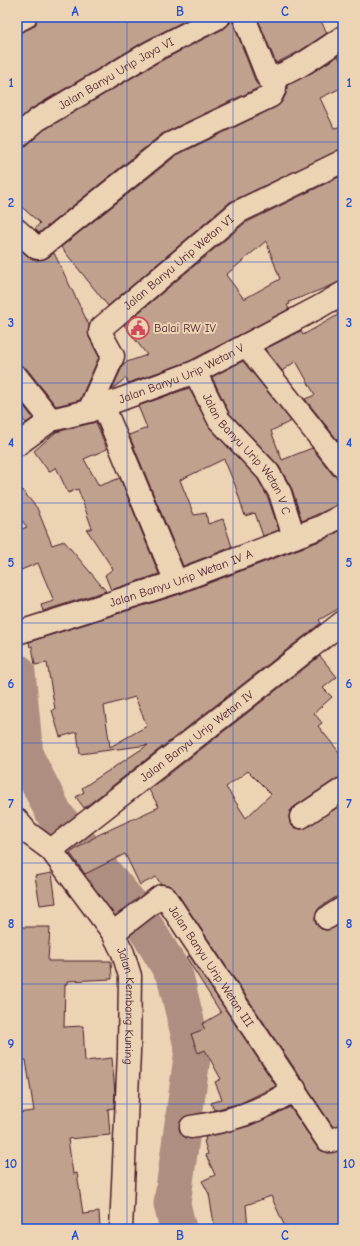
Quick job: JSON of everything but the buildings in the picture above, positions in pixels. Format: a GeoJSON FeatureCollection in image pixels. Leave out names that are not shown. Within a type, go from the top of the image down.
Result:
{"type":"FeatureCollection","features":[{"type":"Feature","properties":{"kind":"street"},"geometry":{"type":"LineString","coordinates":[[17,21],[25,17]]}},
{"type":"Feature","properties":{"kind":"street","name":"Jalan Banyu Urip Jaya VI"},"geometry":{"type":"LineString","coordinates":[[17,137],[36,120],[151,52],[219,17]]}},
{"type":"Feature","properties":{"kind":"street"},"geometry":{"type":"LineString","coordinates":[[244,17],[268,78],[273,77],[311,58],[343,37]]}},
{"type":"Feature","properties":{"kind":"street"},"geometry":{"type":"LineString","coordinates":[[17,230],[37,248],[40,248],[170,144],[271,96],[275,88],[273,77]]}},
{"type":"Feature","properties":{"kind":"street","name":"Jalan Banyu Urip Wetan VI"},"geometry":{"type":"LineString","coordinates":[[96,408],[113,356],[100,332],[101,328],[238,212],[343,161]]}},
{"type":"Feature","properties":{"kind":"street","name":"Jalan Banyu Urip Wetan V"},"geometry":{"type":"LineString","coordinates":[[17,446],[51,420],[96,408],[195,372],[319,308],[343,292]]}},
{"type":"Feature","properties":{"kind":"street"},"geometry":{"type":"LineString","coordinates":[[246,345],[343,467]]}},
{"type":"Feature","properties":{"kind":"street","name":"Jalan Banyu Urip Wetan V C"},"geometry":{"type":"LineString","coordinates":[[195,372],[219,420],[268,472],[280,493],[294,537]]}},
{"type":"Feature","properties":{"kind":"street"},"geometry":{"type":"LineString","coordinates":[[17,377],[51,420]]}},
{"type":"Feature","properties":{"kind":"street"},"geometry":{"type":"LineString","coordinates":[[96,408],[176,582]]}},
{"type":"Feature","properties":{"kind":"street","name":"Jalan Banyu Urip Wetan IV A"},"geometry":{"type":"LineString","coordinates":[[17,633],[176,582],[321,527],[343,515]]}},
{"type":"Feature","properties":{"kind":"street","name":"Jalan Banyu Urip Wetan IV"},"geometry":{"type":"LineString","coordinates":[[59,843],[343,622]]}},
{"type":"Feature","properties":{"kind":"street"},"geometry":{"type":"LineString","coordinates":[[301,817],[343,789]]}},
{"type":"Feature","properties":{"kind":"street","name":"Jalan Kembang Kuning"},"geometry":{"type":"LineString","coordinates":[[21,832],[59,843],[128,921],[123,953],[130,976],[129,1052],[121,1229]]}},
{"type":"Feature","properties":{"kind":"street","name":"Jalan Banyu Urip Wetan III"},"geometry":{"type":"LineString","coordinates":[[128,921],[161,896],[165,896],[295,1089],[327,1140],[331,1141],[343,1136]]}},
{"type":"Feature","properties":{"kind":"street"},"geometry":{"type":"LineString","coordinates":[[191,1127],[218,1123],[247,1115],[274,1103],[295,1089]]}},
{"type":"Feature","properties":{"kind":"waterway"},"geometry":{"type":"LineString","coordinates":[[17,672],[25,756],[55,815],[137,913],[175,976],[193,1050],[172,1204],[178,1229]]}},
{"type":"Feature","properties":{"kind":"place","name":"Balai RW IV"},"geometry":{"type":"Point","coordinates":[138,328]}}]}
